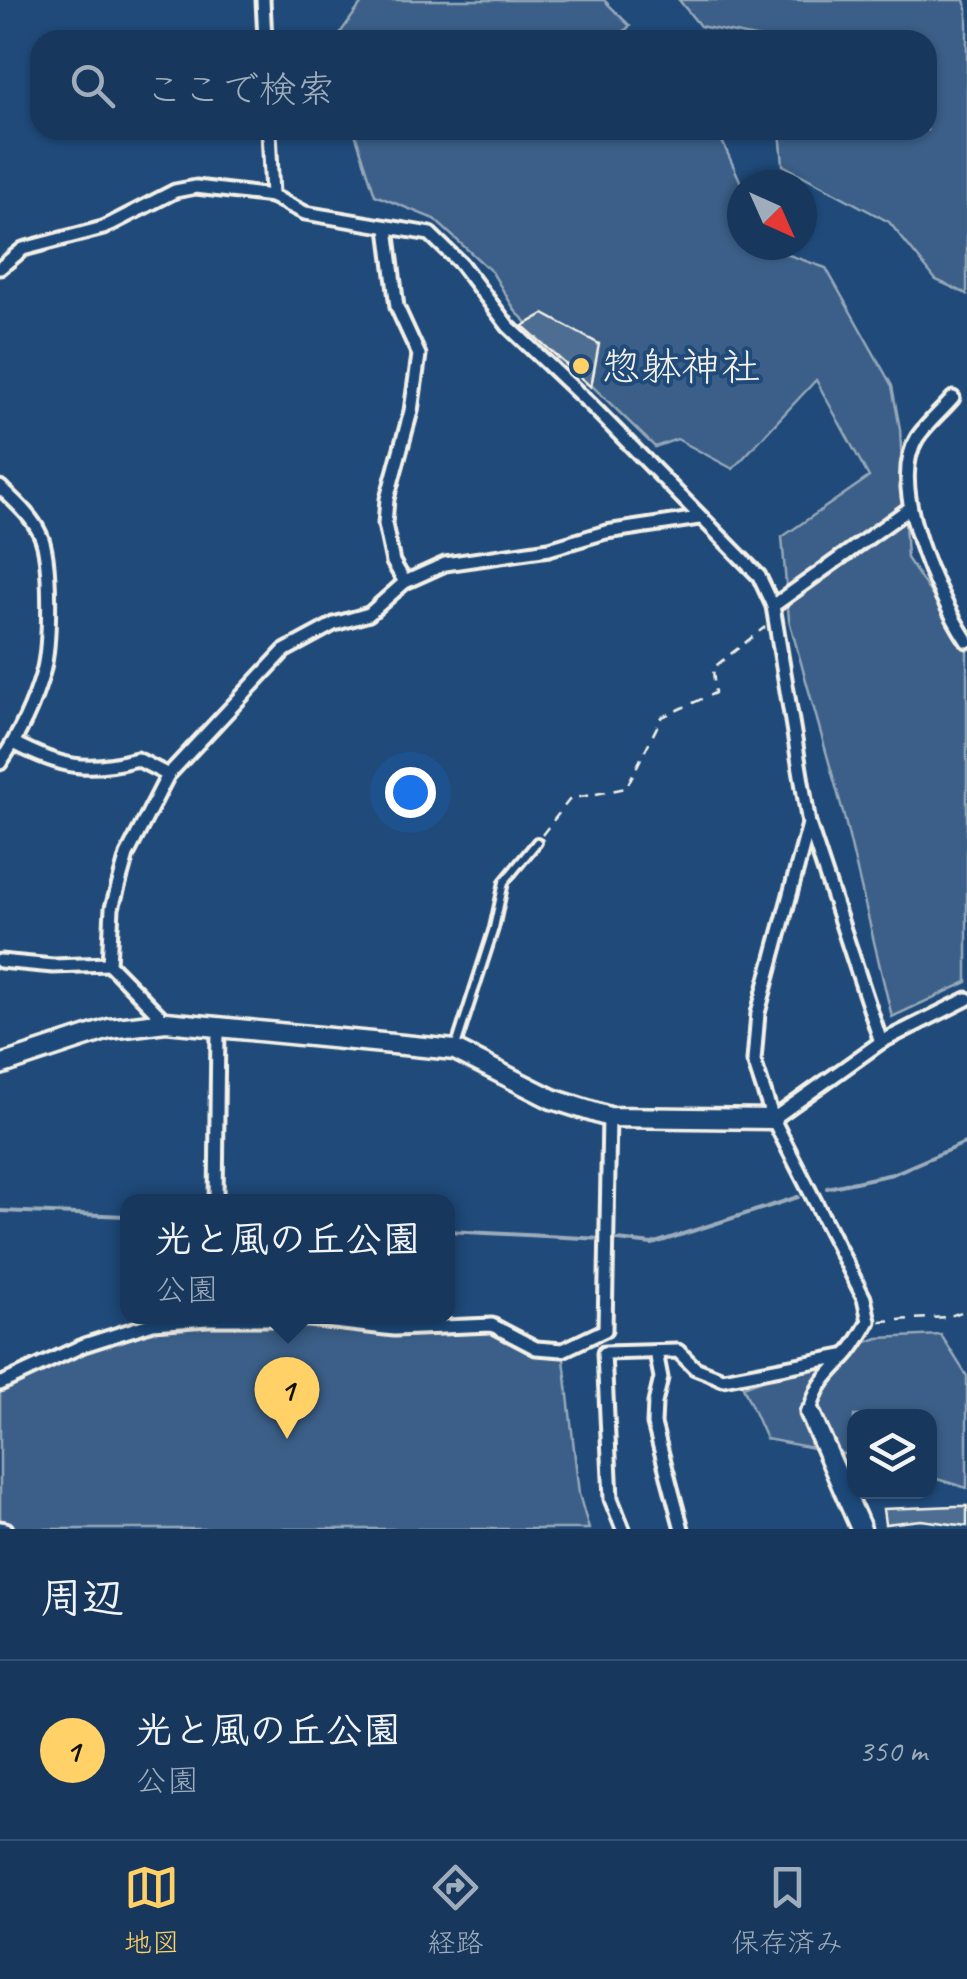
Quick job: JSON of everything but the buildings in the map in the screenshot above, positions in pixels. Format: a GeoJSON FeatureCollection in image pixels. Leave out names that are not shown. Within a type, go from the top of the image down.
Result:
{"type":"FeatureCollection","features":[{"type":"Feature","properties":{"kind":"street"},"geometry":{"type":"LineString","coordinates":[[264,0],[265,30]]}},
{"type":"Feature","properties":{"kind":"street"},"geometry":{"type":"LineString","coordinates":[[269,140],[272,196]]}},
{"type":"Feature","properties":{"kind":"street"},"geometry":{"type":"LineString","coordinates":[[0,268],[23,249],[103,228],[176,191],[196,187],[272,196],[304,213],[430,234],[461,264],[508,326],[759,576],[773,606],[808,824],[881,1042]]}},
{"type":"Feature","properties":{"kind":"street"},"geometry":{"type":"LineString","coordinates":[[387,228],[397,306],[418,355],[411,411],[385,524],[394,562],[405,582]]}},
{"type":"Feature","properties":{"kind":"street"},"geometry":{"type":"LineString","coordinates":[[953,398],[916,440],[909,465],[910,508],[934,578],[967,641]]}},
{"type":"Feature","properties":{"kind":"street"},"geometry":{"type":"LineString","coordinates":[[0,487],[29,515],[42,537],[48,570],[44,670],[14,743],[0,764]]}},
{"type":"Feature","properties":{"kind":"street"},"geometry":{"type":"LineString","coordinates":[[773,606],[910,508]]}},
{"type":"Feature","properties":{"kind":"street"},"geometry":{"type":"LineString","coordinates":[[109,964],[112,908],[128,855],[168,776],[284,651],[334,624],[369,614],[405,582],[445,564],[549,549],[606,532],[699,518]]}},
{"type":"Feature","properties":{"kind":"street"},"geometry":{"type":"LineString","coordinates":[[14,743],[64,766],[112,766],[137,759],[168,776]]}},
{"type":"Feature","properties":{"kind":"street"},"geometry":{"type":"LineString","coordinates":[[808,824],[758,1013],[754,1060],[772,1119],[864,1298],[869,1321],[848,1355],[822,1378],[810,1414],[861,1529]]}},
{"type":"Feature","properties":{"kind":"street"},"geometry":{"type":"LineString","coordinates":[[0,961],[53,966],[109,964],[166,1022]]}},
{"type":"Feature","properties":{"kind":"street"},"geometry":{"type":"LineString","coordinates":[[0,1065],[109,1029],[166,1022],[455,1050],[552,1100],[610,1118],[772,1119],[881,1042],[967,999]]}},
{"type":"Feature","properties":{"kind":"street"},"geometry":{"type":"LineString","coordinates":[[216,1194],[218,1028]]}},
{"type":"Feature","properties":{"kind":"street"},"geometry":{"type":"LineString","coordinates":[[352,1324],[394,1329],[492,1325],[536,1348],[563,1350],[604,1330],[610,1118]]}},
{"type":"Feature","properties":{"kind":"street"},"geometry":{"type":"LineString","coordinates":[[0,1384],[84,1345],[150,1324]]}},
{"type":"Feature","properties":{"kind":"street"},"geometry":{"type":"LineString","coordinates":[[623,1529],[611,1499],[604,1353],[678,1351],[695,1368],[723,1378],[848,1355]]}},
{"type":"Feature","properties":{"kind":"street"},"geometry":{"type":"LineString","coordinates":[[656,1352],[662,1378],[654,1403],[654,1424],[682,1529]]}},
{"type":"Feature","properties":{"kind":"lane"},"geometry":{"type":"LineString","coordinates":[[455,1050],[494,928],[504,882],[538,842]]}},
{"type":"Feature","properties":{"kind":"path"},"geometry":{"type":"LineString","coordinates":[[538,842],[570,798],[626,788],[662,717],[715,693],[713,668],[774,620]]}},
{"type":"Feature","properties":{"kind":"path"},"geometry":{"type":"LineString","coordinates":[[869,1321],[947,1317],[967,1310]]}},
{"type":"Feature","properties":{"kind":"shaded area"},"geometry":{"type":"Polygon","coordinates":[[[364,0],[604,0],[630,26],[625,30],[342,30],[364,0]]]}},
{"type":"Feature","properties":{"kind":"shaded area"},"geometry":{"type":"Polygon","coordinates":[[[679,0],[964,0],[967,294],[936,280],[889,222],[817,183],[817,170],[792,170],[783,165],[781,140],[937,140],[937,30],[720,30],[700,26],[679,0]]]}},
{"type":"Feature","properties":{"kind":"shaded area"},"geometry":{"type":"Polygon","coordinates":[[[357,140],[722,140],[735,170],[727,170],[727,260],[803,260],[826,268],[892,386],[900,429],[907,558],[967,647],[967,982],[892,1017],[843,812],[789,620],[782,537],[869,477],[816,380],[733,469],[677,439],[655,447],[516,312],[492,272],[434,219],[375,195],[357,140]]]}},
{"type":"Feature","properties":{"kind":"shaded area"},"geometry":{"type":"Polygon","coordinates":[[[150,1324],[301,1324],[394,1329],[492,1325],[536,1348],[563,1350],[579,1494],[589,1529],[0,1529],[0,1384],[150,1324]]]}},
{"type":"Feature","properties":{"kind":"shaded area"},"geometry":{"type":"Polygon","coordinates":[[[941,1335],[967,1376],[967,1488],[937,1479],[937,1409],[847,1409],[847,1455],[766,1439],[743,1387],[878,1338],[941,1335]]]}},
{"type":"Feature","properties":{"kind":"waterway"},"geometry":{"type":"LineString","coordinates":[[827,1188],[893,1174],[967,1142]]}},
{"type":"Feature","properties":{"kind":"waterway"},"geometry":{"type":"LineString","coordinates":[[618,1240],[652,1244],[798,1197]]}},
{"type":"Feature","properties":{"kind":"waterway"},"geometry":{"type":"LineString","coordinates":[[0,1211],[120,1216]]}},
{"type":"Feature","properties":{"kind":"waterway"},"geometry":{"type":"LineString","coordinates":[[455,1231],[603,1239]]}},
{"type":"Feature","properties":{"kind":"place","name":"惣躰神社"},"geometry":{"type":"Point","coordinates":[581,366]}},
{"type":"Feature","properties":{"kind":"place","name":"光と風の丘公園"},"geometry":{"type":"Point","coordinates":[287,1439]}}]}
